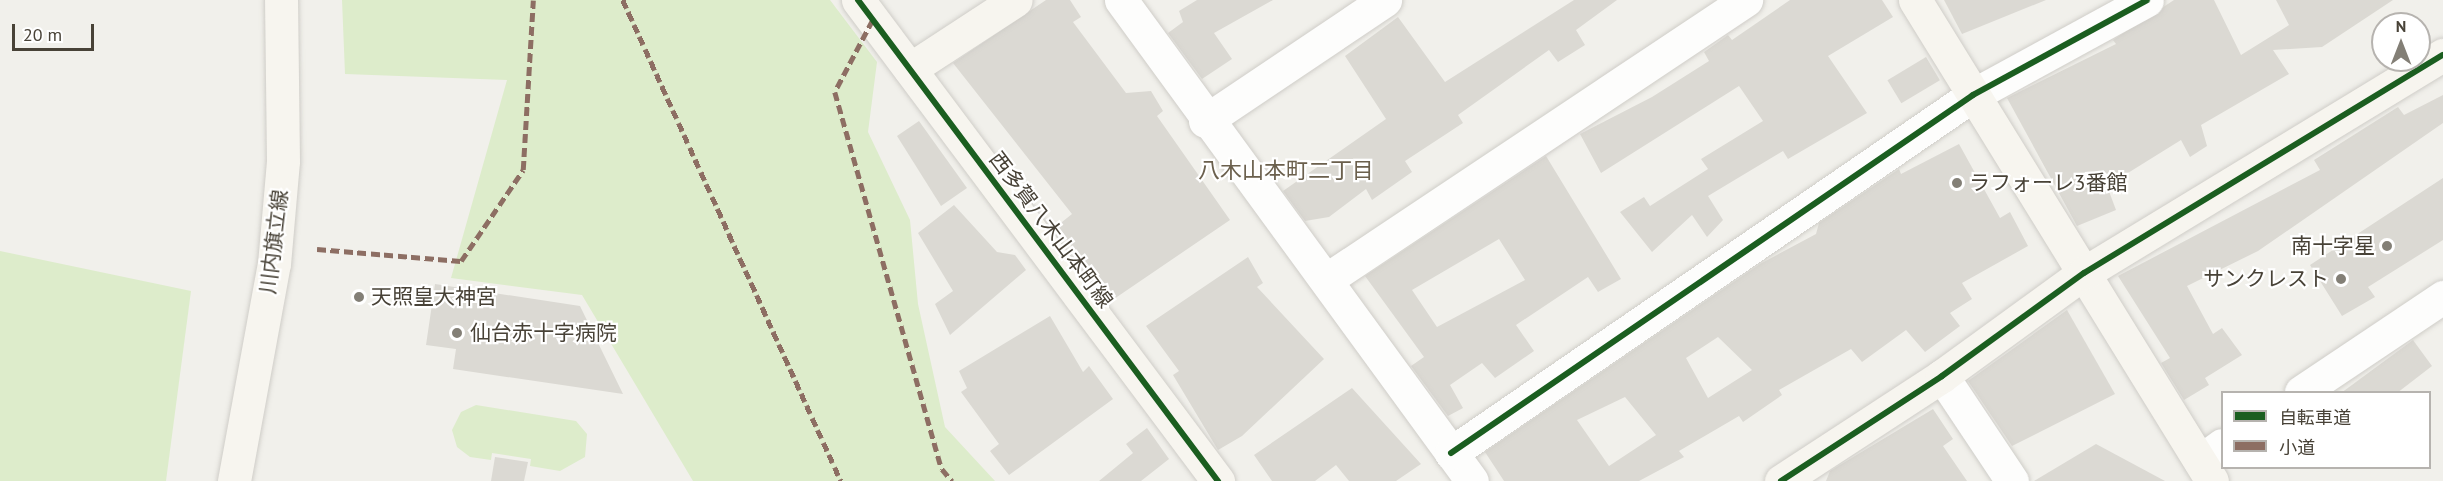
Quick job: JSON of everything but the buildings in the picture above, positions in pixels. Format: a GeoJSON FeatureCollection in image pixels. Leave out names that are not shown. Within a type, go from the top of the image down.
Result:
{"type":"FeatureCollection","features":[{"type":"Feature","properties":{"kind":"street","name":"川内旗立線"},"geometry":{"type":"LineString","coordinates":[[234,481],[274,264],[283,161],[281,0]]}},
{"type":"Feature","properties":{"kind":"street","name":"西多賀八木山本町線"},"geometry":{"type":"LineString","coordinates":[[858,0],[1218,481]]}},
{"type":"Feature","properties":{"kind":"street"},"geometry":{"type":"LineString","coordinates":[[910,69],[1016,0]]}},
{"type":"Feature","properties":{"kind":"street"},"geometry":{"type":"LineString","coordinates":[[1121,0],[1205,122],[1326,280],[1472,481]]}},
{"type":"Feature","properties":{"kind":"street"},"geometry":{"type":"LineString","coordinates":[[1205,122],[1386,0]]}},
{"type":"Feature","properties":{"kind":"street"},"geometry":{"type":"LineString","coordinates":[[1326,280],[1746,0]]}},
{"type":"Feature","properties":{"kind":"street"},"geometry":{"type":"LineString","coordinates":[[1915,0],[2084,273],[2212,462]]}},
{"type":"Feature","properties":{"kind":"street"},"geometry":{"type":"LineString","coordinates":[[1451,453],[1973,95],[2147,0]]}},
{"type":"Feature","properties":{"kind":"street"},"geometry":{"type":"LineString","coordinates":[[1781,481],[1942,376],[2084,273],[2443,56]]}},
{"type":"Feature","properties":{"kind":"street"},"geometry":{"type":"LineString","coordinates":[[2304,391],[2443,297]]}},
{"type":"Feature","properties":{"kind":"street"},"geometry":{"type":"LineString","coordinates":[[1942,376],[2012,481]]}},
{"type":"Feature","properties":{"kind":"green space"},"geometry":{"type":"Polygon","coordinates":[[[342,0],[830,0],[877,62],[868,132],[910,220],[918,304],[945,427],[995,481],[693,481],[582,295],[451,278],[507,80],[345,74],[342,0]]]}},
{"type":"Feature","properties":{"kind":"green space"},"geometry":{"type":"Polygon","coordinates":[[[0,251],[191,291],[166,481],[0,481],[0,251]]]}},
{"type":"Feature","properties":{"kind":"green space"},"geometry":{"type":"Polygon","coordinates":[[[476,405],[576,421],[587,434],[585,457],[560,471],[530,466],[531,459],[492,453],[491,460],[470,457],[457,447],[452,430],[461,412],[476,405]]]}},
{"type":"Feature","properties":{"kind":"marked path"},"geometry":{"type":"LineString","coordinates":[[317,249],[461,261],[523,170],[533,0]]}},
{"type":"Feature","properties":{"kind":"marked path"},"geometry":{"type":"LineString","coordinates":[[623,0],[841,481]]}},
{"type":"Feature","properties":{"kind":"marked path"},"geometry":{"type":"LineString","coordinates":[[873,20],[835,92],[942,469],[952,481]]}},
{"type":"Feature","properties":{"kind":"cycle path"},"geometry":{"type":"LineString","coordinates":[[858,0],[1218,481]]}},
{"type":"Feature","properties":{"kind":"cycle path"},"geometry":{"type":"LineString","coordinates":[[1451,453],[1973,95],[2147,0]]}},
{"type":"Feature","properties":{"kind":"cycle path"},"geometry":{"type":"LineString","coordinates":[[1781,481],[1942,376],[2084,273],[2443,55]]}},
{"type":"Feature","properties":{"kind":"place","name":"ラフォーレ3番館"},"geometry":{"type":"Point","coordinates":[1957,183]}},
{"type":"Feature","properties":{"kind":"place","name":"南十字星"},"geometry":{"type":"Point","coordinates":[2387,246]}},
{"type":"Feature","properties":{"kind":"place","name":"サンクレスト"},"geometry":{"type":"Point","coordinates":[2341,279]}},
{"type":"Feature","properties":{"kind":"place","name":"天照皇大神宮"},"geometry":{"type":"Point","coordinates":[359,297]}},
{"type":"Feature","properties":{"kind":"place","name":"仙台赤十字病院"},"geometry":{"type":"Point","coordinates":[457,333]}},
{"type":"Feature","properties":{"kind":"district","name":"八木山本町二丁目"},"geometry":{"type":"Point","coordinates":[1286,171]}}]}
